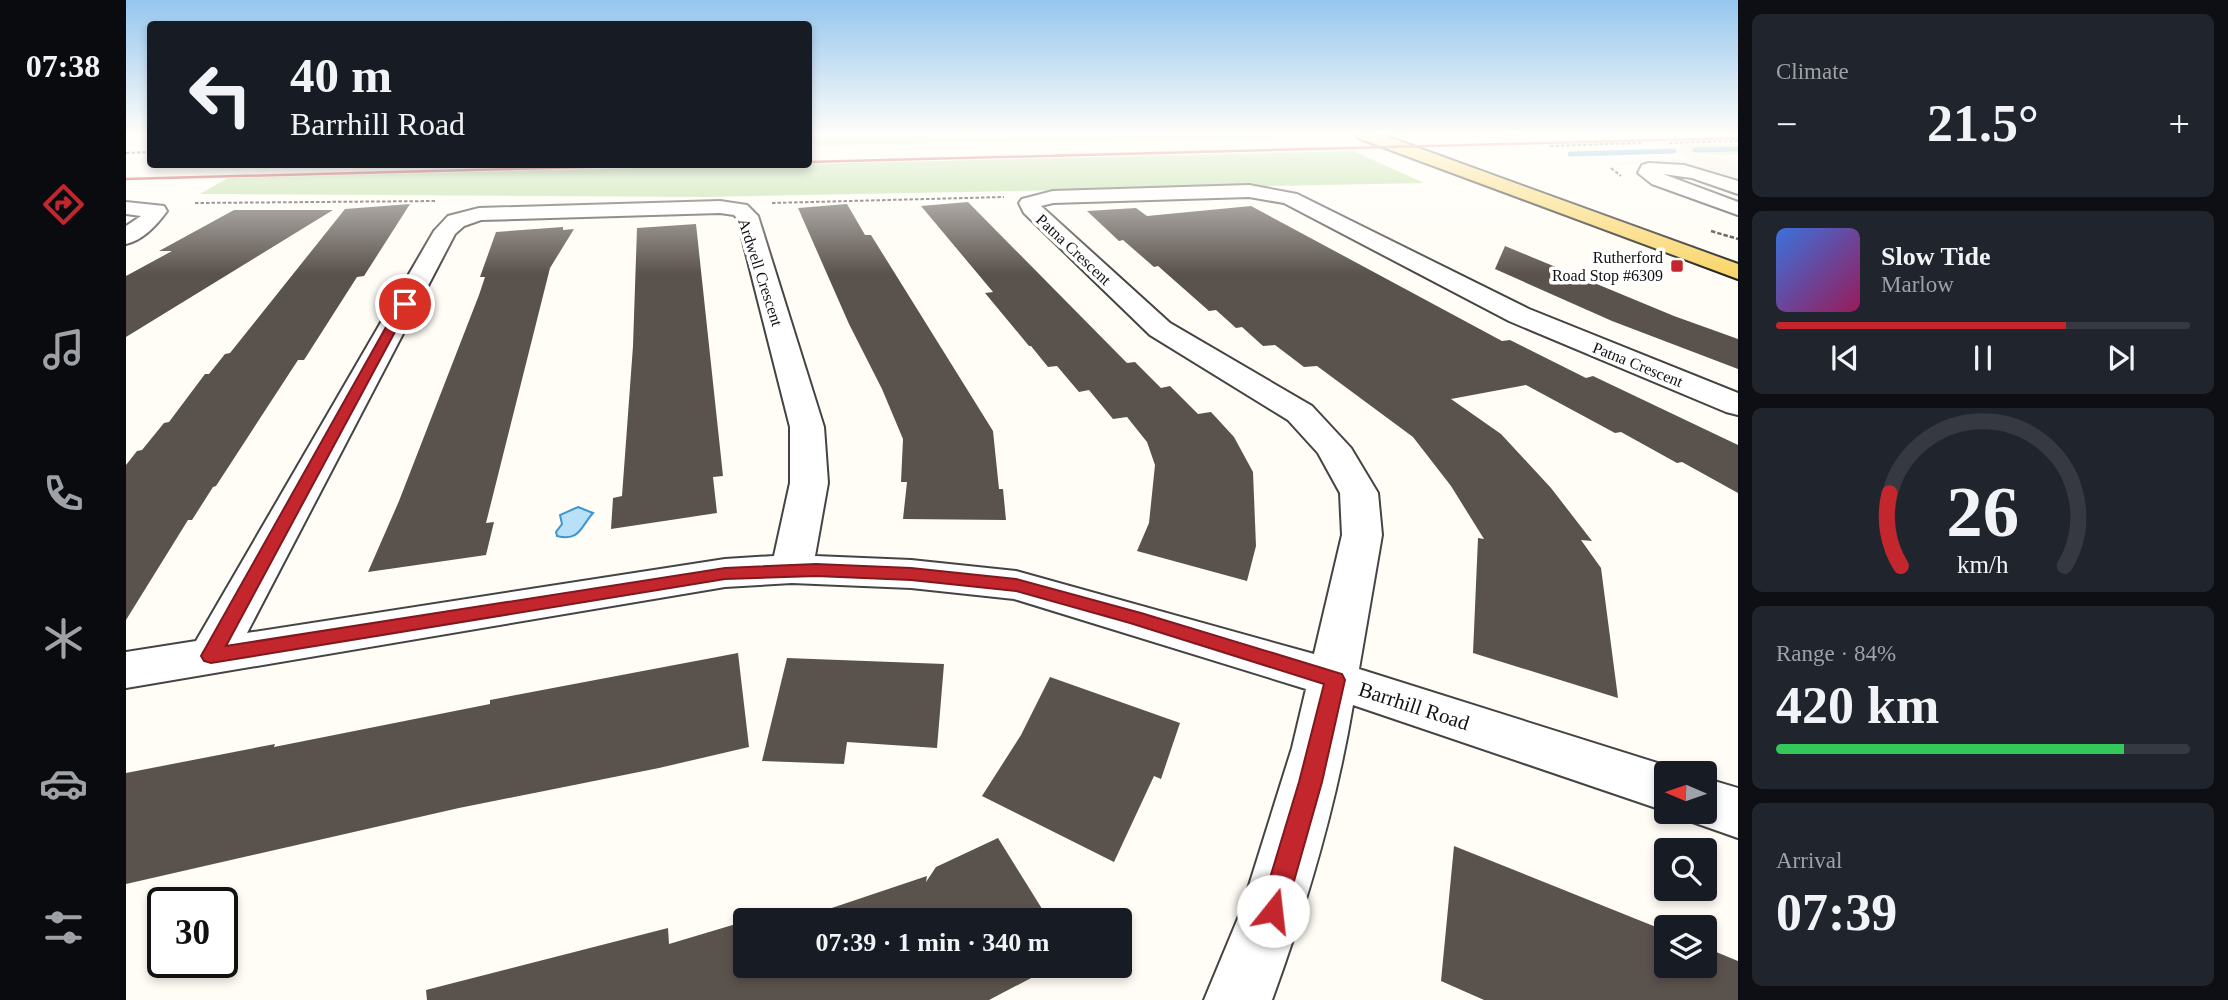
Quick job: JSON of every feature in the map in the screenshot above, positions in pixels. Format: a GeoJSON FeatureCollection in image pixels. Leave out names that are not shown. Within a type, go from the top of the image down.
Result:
{"type":"FeatureCollection","features":[{"type":"Feature","properties":{"kind":"main road"},"geometry":{"type":"LineString","coordinates":[[1490,181],[1738,272]]}},
{"type":"Feature","properties":{"kind":"main road"},"geometry":{"type":"LineString","coordinates":[[1535,181],[1738,254]]}},
{"type":"Feature","properties":{"kind":"street"},"geometry":{"type":"LineString","coordinates":[[1661,181],[1738,209]]}},
{"type":"Feature","properties":{"kind":"street","name":"Patna Crescent"},"geometry":{"type":"LineString","coordinates":[[1335,680],[1363,534],[1359,493],[1333,447],[1300,413],[1160,329],[1031,209],[1029,203],[1036,200],[1249,191],[1290,198],[1519,315],[1738,405]]}},
{"type":"Feature","properties":{"kind":"street","name":"Ardwell Crescent"},"geometry":{"type":"LineString","coordinates":[[211,656],[445,231],[456,221],[479,214],[720,207],[740,209],[747,216],[807,427],[809,483],[792,569]]}},
{"type":"Feature","properties":{"kind":"street"},"geometry":{"type":"LineString","coordinates":[[126,208],[156,211],[149,220],[126,237]]}},
{"type":"Feature","properties":{"kind":"street","name":"Barrhill Road"},"geometry":{"type":"LineString","coordinates":[[126,670],[725,573],[792,569],[911,574],[1016,585],[1147,621],[1654,785]]}},
{"type":"Feature","properties":{"kind":"street"},"geometry":{"type":"LineString","coordinates":[[1238,1000],[1273,911],[1310,782],[1335,680]]}},
{"type":"Feature","properties":{"kind":"street"},"geometry":{"type":"LineString","coordinates":[[1717,806],[1738,813]]}},
{"type":"Feature","properties":{"kind":"path"},"geometry":{"type":"LineString","coordinates":[[740,209],[768,203],[1016,197],[1036,200]]}},
{"type":"Feature","properties":{"kind":"path"},"geometry":{"type":"LineString","coordinates":[[195,203],[442,201],[470,205],[479,214]]}},
{"type":"Feature","properties":{"kind":"green space"},"geometry":{"type":"Polygon","coordinates":[[[223,181],[1419,181],[1424,183],[703,197],[200,194],[223,181]]]}},
{"type":"Feature","properties":{"kind":"water"},"geometry":{"type":"Polygon","coordinates":[[[578,507],[593,513],[575,535],[557,536],[556,532],[562,524],[560,515],[578,507]]]}},
{"type":"Feature","properties":{"kind":"building"},"geometry":{"type":"Polygon","coordinates":[[[968,202],[1127,363],[1135,362],[1161,388],[1170,386],[1198,414],[1211,412],[1234,437],[1253,472],[1256,546],[1247,581],[1137,551],[1149,523],[1155,465],[1147,442],[1127,417],[1113,419],[1089,390],[1079,392],[1057,366],[1048,367],[985,293],[993,292],[921,206],[968,202]]]}},
{"type":"Feature","properties":{"kind":"building"},"geometry":{"type":"Polygon","coordinates":[[[410,204],[364,276],[357,277],[304,360],[298,360],[216,486],[192,520],[188,520],[126,620],[126,465],[164,423],[169,422],[205,374],[209,374],[225,354],[230,353],[345,209],[410,204]]]}},
{"type":"Feature","properties":{"kind":"building"},"geometry":{"type":"Polygon","coordinates":[[[847,204],[865,235],[871,235],[993,431],[999,489],[1003,489],[1006,520],[903,519],[907,482],[901,482],[903,439],[798,208],[847,204]]]}},
{"type":"Feature","properties":{"kind":"building"},"geometry":{"type":"Polygon","coordinates":[[[1251,206],[1502,341],[1510,340],[1586,378],[1593,376],[1738,445],[1738,493],[1621,432],[1615,433],[1526,385],[1451,399],[1501,434],[1551,488],[1592,541],[1581,540],[1601,568],[1618,698],[1473,653],[1478,538],[1484,539],[1451,486],[1413,437],[1317,366],[1304,367],[1275,345],[1263,346],[1242,327],[1236,328],[1216,310],[1209,311],[1158,266],[1154,267],[1123,240],[1119,241],[1087,211],[1136,208],[1147,216],[1251,206]]]}},
{"type":"Feature","properties":{"kind":"building"},"geometry":{"type":"Polygon","coordinates":[[[234,210],[333,210],[126,337],[126,276],[172,251],[159,251],[234,210]]]}},
{"type":"Feature","properties":{"kind":"building"},"geometry":{"type":"Polygon","coordinates":[[[696,224],[723,476],[713,477],[717,513],[611,529],[613,498],[622,496],[633,346],[637,228],[696,224]]]}},
{"type":"Feature","properties":{"kind":"building"},"geometry":{"type":"Polygon","coordinates":[[[563,227],[563,230],[574,229],[550,268],[486,523],[494,522],[486,555],[368,572],[399,501],[479,295],[485,277],[480,277],[496,232],[563,227]]]}},
{"type":"Feature","properties":{"kind":"building"},"geometry":{"type":"Polygon","coordinates":[[[1505,246],[1674,316],[1738,339],[1738,369],[1612,321],[1495,269],[1505,246]]]}},
{"type":"Feature","properties":{"kind":"building"},"geometry":{"type":"Polygon","coordinates":[[[738,653],[749,747],[459,808],[126,884],[126,773],[275,744],[274,747],[490,704],[490,700],[738,653]]]}},
{"type":"Feature","properties":{"kind":"building"},"geometry":{"type":"Polygon","coordinates":[[[787,658],[944,664],[937,748],[847,742],[844,764],[762,761],[787,658]]]}},
{"type":"Feature","properties":{"kind":"building"},"geometry":{"type":"Polygon","coordinates":[[[1050,677],[1180,723],[1161,779],[1154,776],[1114,862],[982,796],[1021,735],[1050,677]]]}},
{"type":"Feature","properties":{"kind":"building"},"geometry":{"type":"Polygon","coordinates":[[[998,838],[1042,908],[832,908],[927,876],[926,882],[936,867],[998,838]]]}},
{"type":"Feature","properties":{"kind":"building"},"geometry":{"type":"Polygon","coordinates":[[[1454,846],[1654,926],[1654,978],[1717,978],[1717,952],[1738,961],[1738,1000],[1484,1000],[1441,981],[1454,846]]]}},
{"type":"Feature","properties":{"kind":"building"},"geometry":{"type":"Polygon","coordinates":[[[733,925],[733,978],[1031,978],[989,1000],[427,1000],[426,990],[668,928],[669,944],[733,925]]]}},
{"type":"Feature","properties":{"kind":"place","name":"Rutherford Road Stop #6309"},"geometry":{"type":"Point","coordinates":[1677,266]}},
{"type":"Feature","properties":{"kind":"route"},"geometry":{"type":"LineString","coordinates":[[405,304],[211,656],[725,573],[792,569],[911,574],[1016,585],[1135,617],[1335,680],[1310,782],[1273,911]]}}]}
